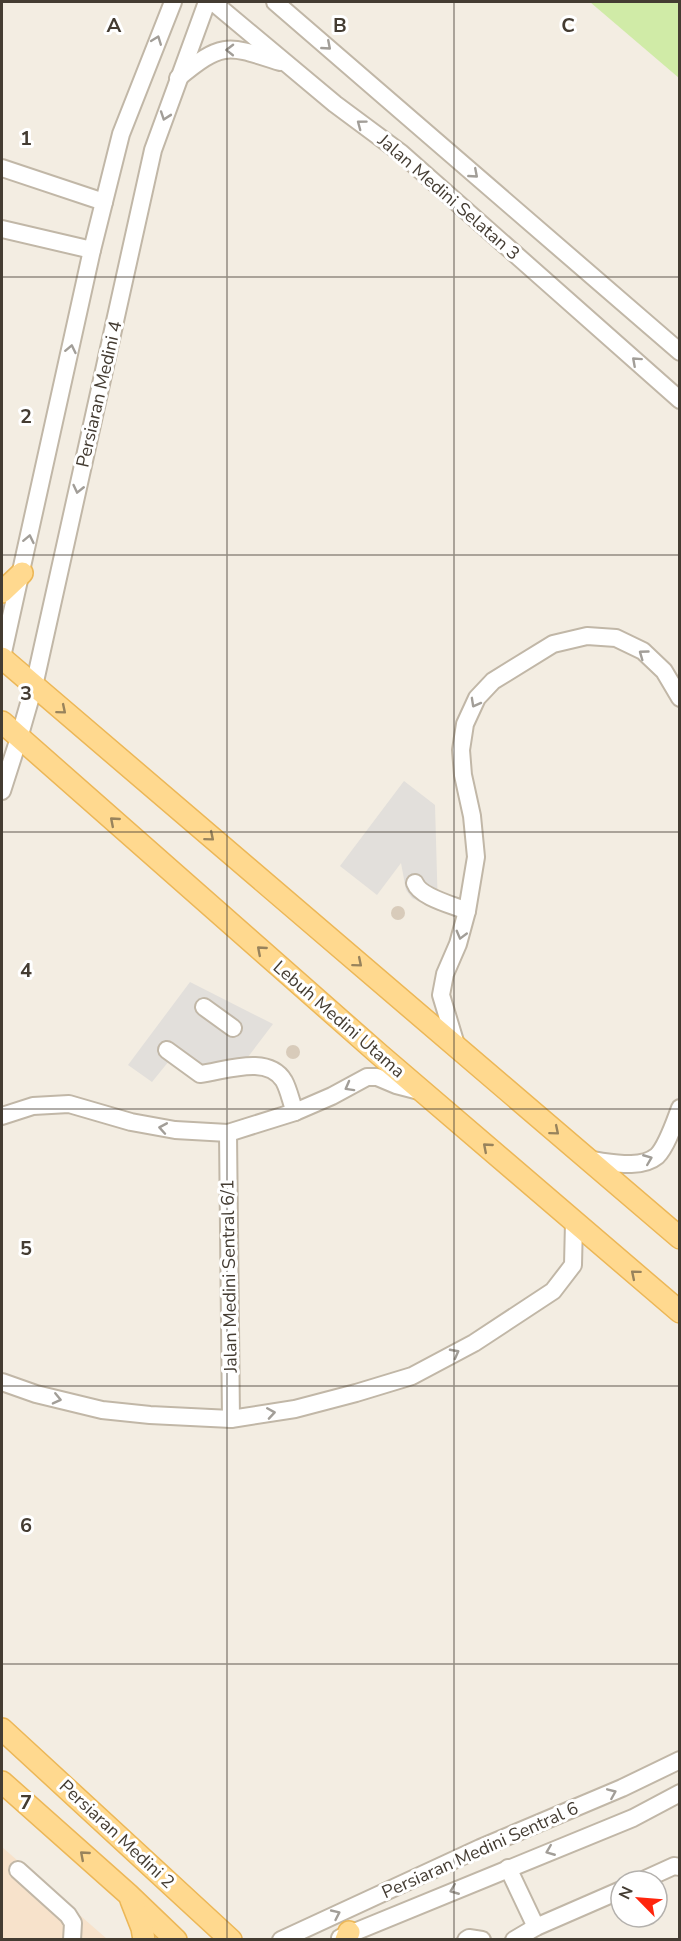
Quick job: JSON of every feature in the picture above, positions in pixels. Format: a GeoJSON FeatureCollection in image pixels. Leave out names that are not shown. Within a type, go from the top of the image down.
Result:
{"type":"FeatureCollection","features":[{"type":"Feature","properties":{"kind":"main road"},"geometry":{"type":"LineString","coordinates":[[2,592],[22,573]]}},
{"type":"Feature","properties":{"kind":"main road"},"geometry":{"type":"LineString","coordinates":[[2,658],[680,1238]]}},
{"type":"Feature","properties":{"kind":"main road","name":"Lebuh Medini Utama"},"geometry":{"type":"LineString","coordinates":[[2,722],[423,1092],[680,1312]]}},
{"type":"Feature","properties":{"kind":"main road","name":"Persiaran Medini 2"},"geometry":{"type":"LineString","coordinates":[[2,1729],[231,1940]]}},
{"type":"Feature","properties":{"kind":"main road","name":"Persiaran Medini 2"},"geometry":{"type":"LineString","coordinates":[[2,1782],[176,1940]]}},
{"type":"Feature","properties":{"kind":"main road"},"geometry":{"type":"LineString","coordinates":[[128,1894],[144,1940]]}},
{"type":"Feature","properties":{"kind":"street","name":"Persiaran Medini 4"},"geometry":{"type":"LineString","coordinates":[[2,658],[92,250],[121,134],[173,2]]}},
{"type":"Feature","properties":{"kind":"street","name":"Persiaran Medini 4"},"geometry":{"type":"LineString","coordinates":[[2,791],[33,686],[153,150],[207,2]]}},
{"type":"Feature","properties":{"kind":"street","name":"Jalan Medini Selatan 3"},"geometry":{"type":"LineString","coordinates":[[213,2],[335,104],[401,153],[680,400]]}},
{"type":"Feature","properties":{"kind":"street","name":"Jalan Medini Selatan 3"},"geometry":{"type":"LineString","coordinates":[[280,3],[680,352]]}},
{"type":"Feature","properties":{"kind":"street"},"geometry":{"type":"LineString","coordinates":[[178,78],[218,50],[231,48],[286,64]]}},
{"type":"Feature","properties":{"kind":"street"},"geometry":{"type":"LineString","coordinates":[[2,168],[104,202]]}},
{"type":"Feature","properties":{"kind":"street"},"geometry":{"type":"LineString","coordinates":[[2,229],[92,250]]}},
{"type":"Feature","properties":{"kind":"street"},"geometry":{"type":"LineString","coordinates":[[457,1048],[441,994],[445,974],[458,944],[467,911],[476,857],[461,750],[465,724],[477,698],[493,681],[553,644],[587,636],[616,638],[643,651],[664,671],[680,698]]}},
{"type":"Feature","properties":{"kind":"street"},"geometry":{"type":"LineString","coordinates":[[415,883],[416,888],[423,893],[467,911]]}},
{"type":"Feature","properties":{"kind":"street"},"geometry":{"type":"LineString","coordinates":[[204,1007],[232,1028]]}},
{"type":"Feature","properties":{"kind":"street"},"geometry":{"type":"LineString","coordinates":[[167,1050],[200,1074],[258,1065],[269,1068],[284,1080],[295,1112]]}},
{"type":"Feature","properties":{"kind":"street"},"geometry":{"type":"LineString","coordinates":[[2,1116],[33,1106],[69,1104],[131,1122],[175,1130],[228,1134],[295,1112],[367,1077],[377,1077],[423,1092]]}},
{"type":"Feature","properties":{"kind":"street"},"geometry":{"type":"LineString","coordinates":[[590,1160],[628,1164],[645,1162],[657,1155],[670,1133],[680,1108]]}},
{"type":"Feature","properties":{"kind":"street","name":"Jalan Medini Sentral 6/1"},"geometry":{"type":"LineString","coordinates":[[228,1134],[231,1419]]}},
{"type":"Feature","properties":{"kind":"street"},"geometry":{"type":"LineString","coordinates":[[2,1382],[36,1394],[102,1410],[150,1415],[231,1419],[295,1409],[412,1376],[474,1343],[553,1291],[573,1265],[574,1222]]}},
{"type":"Feature","properties":{"kind":"street","name":"Persiaran Medini Sentral 6"},"geometry":{"type":"LineString","coordinates":[[281,1940],[480,1848],[622,1788],[680,1760]]}},
{"type":"Feature","properties":{"kind":"street","name":"Persiaran Medini Sentral 6"},"geometry":{"type":"LineString","coordinates":[[344,1937],[633,1818],[680,1793]]}},
{"type":"Feature","properties":{"kind":"street"},"geometry":{"type":"LineString","coordinates":[[508,1868],[536,1927]]}},
{"type":"Feature","properties":{"kind":"street"},"geometry":{"type":"LineString","coordinates":[[18,1870],[68,1914],[73,1923],[72,1940]]}},
{"type":"Feature","properties":{"kind":"street"},"geometry":{"type":"LineString","coordinates":[[514,1940],[536,1927],[609,1895]]}},
{"type":"Feature","properties":{"kind":"street"},"geometry":{"type":"LineString","coordinates":[[466,1940],[482,1940]]}},
{"type":"Feature","properties":{"kind":"shaded area"},"geometry":{"type":"Polygon","coordinates":[[[404,781],[435,805],[438,911],[412,898],[406,890],[401,863],[377,895],[340,866],[404,781]]]}},
{"type":"Feature","properties":{"kind":"shaded area"},"geometry":{"type":"Polygon","coordinates":[[[190,982],[273,1024],[232,1078],[207,1083],[197,1082],[169,1061],[152,1082],[128,1065],[190,982]]]}},
{"type":"Feature","properties":{"kind":"shaded area"},"geometry":{"type":"Polygon","coordinates":[[[2,1847],[107,1939],[2,1939],[2,1847]]]}},
{"type":"Feature","properties":{"kind":"green space"},"geometry":{"type":"Polygon","coordinates":[[[590,2],[679,2],[679,78],[590,2]]]}},
{"type":"Feature","properties":{"kind":"building"},"geometry":{"type":"Polygon","coordinates":[[[398,906],[403,908],[405,913],[403,918],[398,920],[393,918],[391,913],[393,908],[398,906]]]}},
{"type":"Feature","properties":{"kind":"building"},"geometry":{"type":"Polygon","coordinates":[[[293,1045],[298,1047],[300,1052],[298,1057],[293,1059],[288,1057],[286,1052],[288,1047],[293,1045]]]}}]}
